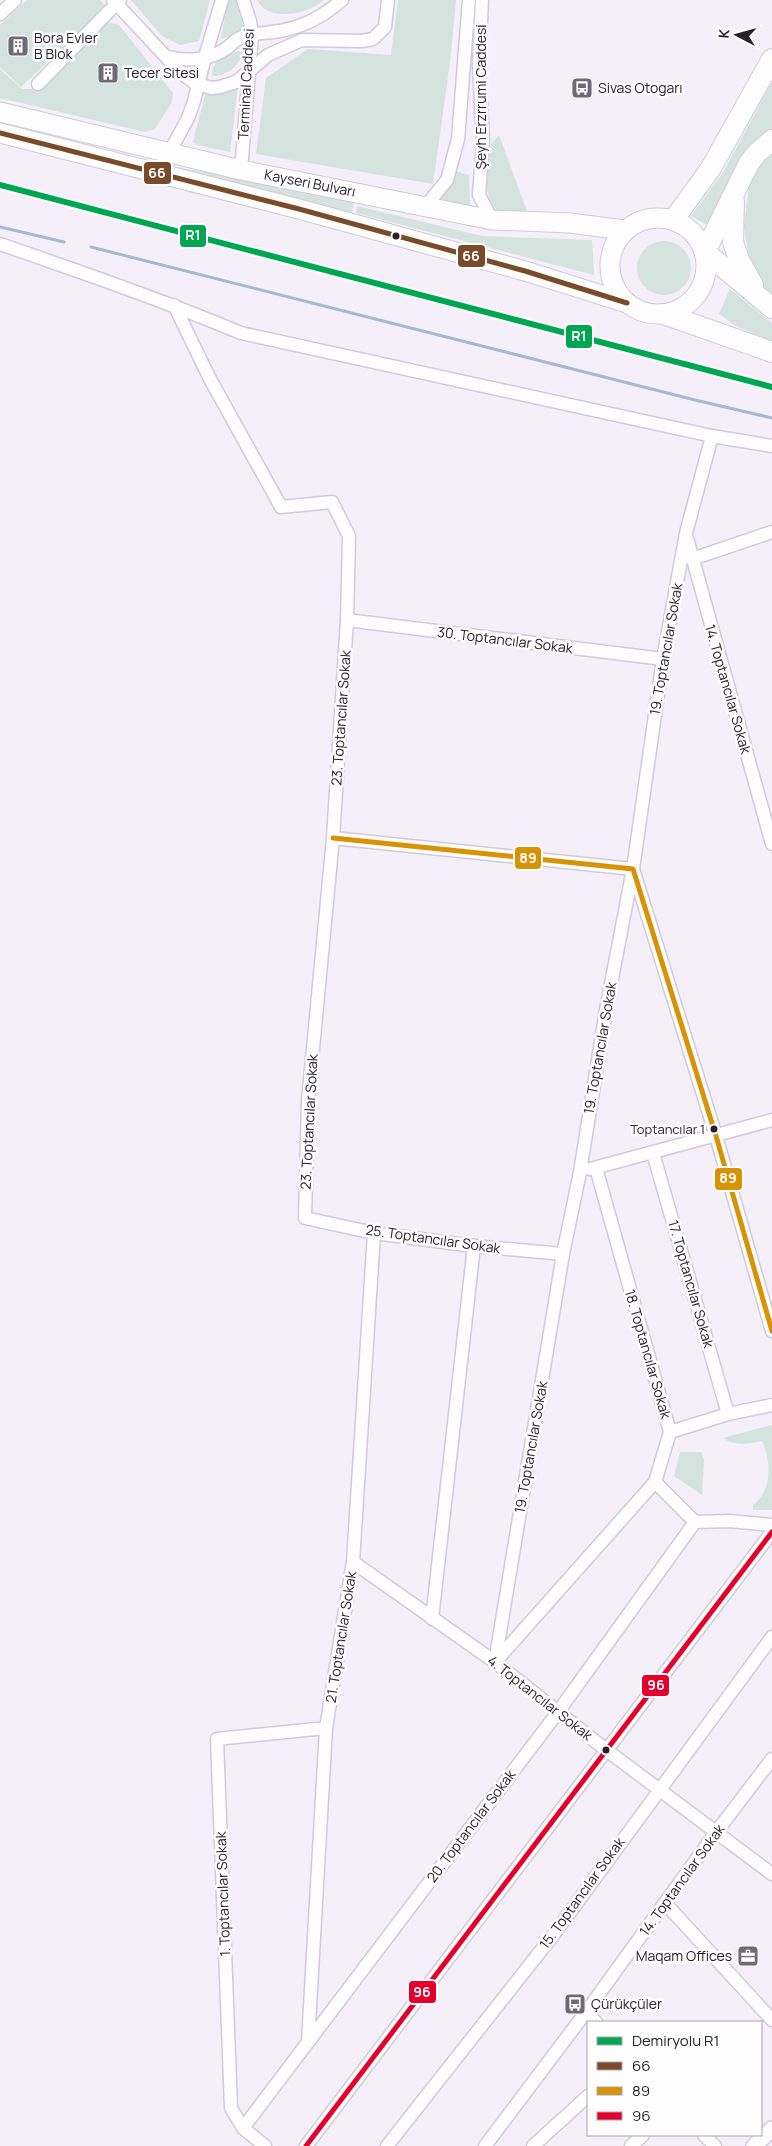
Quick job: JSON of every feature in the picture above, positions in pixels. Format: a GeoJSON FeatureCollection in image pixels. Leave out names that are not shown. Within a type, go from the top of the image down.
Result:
{"type":"FeatureCollection","features":[{"type":"Feature","properties":{"kind":"highway"},"geometry":{"type":"LineString","coordinates":[[674,219],[712,168],[772,59]]}},
{"type":"Feature","properties":{"kind":"highway"},"geometry":{"type":"LineString","coordinates":[[765,301],[705,252],[749,163],[772,140]]}},
{"type":"Feature","properties":{"kind":"highway"},"geometry":{"type":"LineString","coordinates":[[734,194],[733,242],[739,260],[765,301]]}},
{"type":"Feature","properties":{"kind":"highway"},"geometry":{"type":"LineString","coordinates":[[664,314],[772,352]]}},
{"type":"Feature","properties":{"kind":"main road","name":"Kayseri Bulvarı"},"geometry":{"type":"LineString","coordinates":[[0,112],[241,170],[492,220],[570,223],[624,230]]}},
{"type":"Feature","properties":{"kind":"main road","name":"Kayseri Bulvarı"},"geometry":{"type":"LineString","coordinates":[[0,133],[299,209],[525,271],[627,303]]}},
{"type":"Feature","properties":{"kind":"main road"},"geometry":{"type":"LineString","coordinates":[[659,217],[674,219],[688,227],[698,238],[705,252],[707,269],[703,285],[694,299],[680,309],[664,314],[650,314],[638,310],[627,303],[616,291],[610,275],[610,259],[615,243],[624,230],[645,219],[659,217]]}},
{"type":"Feature","properties":{"kind":"street"},"geometry":{"type":"LineString","coordinates":[[0,14],[15,0]]}},
{"type":"Feature","properties":{"kind":"street"},"geometry":{"type":"LineString","coordinates":[[169,153],[188,118],[222,0]]}},
{"type":"Feature","properties":{"kind":"street","name":"Terminal Caddesi"},"geometry":{"type":"LineString","coordinates":[[241,170],[252,36],[250,21],[243,0]]}},
{"type":"Feature","properties":{"kind":"street"},"geometry":{"type":"LineString","coordinates":[[168,57],[182,60],[219,53],[239,39],[302,24],[329,11],[342,0]]}},
{"type":"Feature","properties":{"kind":"street"},"geometry":{"type":"LineString","coordinates":[[38,84],[117,1],[181,73],[198,85],[211,88],[236,82],[249,70],[278,50],[302,40],[362,42],[373,39],[384,27],[388,0]]}},
{"type":"Feature","properties":{"kind":"street","name":"Şeyh Erzrrumi Caddesi"},"geometry":{"type":"LineString","coordinates":[[425,207],[447,180],[458,139],[469,0]]}},
{"type":"Feature","properties":{"kind":"street","name":"Şeyh Erzrrumi Caddesi"},"geometry":{"type":"LineString","coordinates":[[482,0],[479,65],[483,141],[479,195],[492,220]]}},
{"type":"Feature","properties":{"kind":"street"},"geometry":{"type":"LineString","coordinates":[[0,244],[138,294],[174,304],[241,333],[712,436],[772,446]]}},
{"type":"Feature","properties":{"kind":"street","name":"23. Toptancılar Sokak"},"geometry":{"type":"LineString","coordinates":[[174,304],[210,379],[281,507],[332,502],[349,536],[347,620],[333,838],[308,1101],[304,1218]]}},
{"type":"Feature","properties":{"kind":"street","name":"19. Toptancılar Sokak"},"geometry":{"type":"LineString","coordinates":[[495,1662],[563,1254],[580,1172],[605,1020],[633,869],[663,659],[686,533],[712,436]]}},
{"type":"Feature","properties":{"kind":"street"},"geometry":{"type":"LineString","coordinates":[[692,559],[772,532]]}},
{"type":"Feature","properties":{"kind":"street","name":"14. Toptancılar Sokak"},"geometry":{"type":"LineString","coordinates":[[686,533],[772,844]]}},
{"type":"Feature","properties":{"kind":"street","name":"30. Toptancılar Sokak"},"geometry":{"type":"LineString","coordinates":[[347,620],[663,659]]}},
{"type":"Feature","properties":{"kind":"street"},"geometry":{"type":"LineString","coordinates":[[333,838],[633,869],[716,1136],[772,1331]]}},
{"type":"Feature","properties":{"kind":"street"},"geometry":{"type":"LineString","coordinates":[[580,1172],[772,1120]]}},
{"type":"Feature","properties":{"kind":"street","name":"17. Toptancılar Sokak"},"geometry":{"type":"LineString","coordinates":[[653,1153],[728,1414]]}},
{"type":"Feature","properties":{"kind":"street","name":"18. Toptancılar Sokak"},"geometry":{"type":"LineString","coordinates":[[495,1662],[655,1482],[670,1432],[596,1168]]}},
{"type":"Feature","properties":{"kind":"street","name":"25. Toptancılar Sokak"},"geometry":{"type":"LineString","coordinates":[[304,1218],[374,1233],[474,1246],[563,1254]]}},
{"type":"Feature","properties":{"kind":"street","name":"21. Toptancılar Sokak"},"geometry":{"type":"LineString","coordinates":[[308,2042],[326,1728],[353,1562],[374,1233]]}},
{"type":"Feature","properties":{"kind":"street"},"geometry":{"type":"LineString","coordinates":[[432,1619],[474,1246]]}},
{"type":"Feature","properties":{"kind":"street"},"geometry":{"type":"LineString","coordinates":[[670,1432],[728,1414],[772,1404]]}},
{"type":"Feature","properties":{"kind":"street"},"geometry":{"type":"LineString","coordinates":[[655,1482],[695,1522],[729,1521],[772,1525]]}},
{"type":"Feature","properties":{"kind":"street","name":"20. Toptancılar Sokak"},"geometry":{"type":"LineString","coordinates":[[242,2128],[558,1712],[695,1522]]}},
{"type":"Feature","properties":{"kind":"street"},"geometry":{"type":"LineString","coordinates":[[306,2146],[772,1532]]}},
{"type":"Feature","properties":{"kind":"street","name":"4. Toptancılar Sokak"},"geometry":{"type":"LineString","coordinates":[[353,1562],[495,1662],[605,1750],[772,1873]]}},
{"type":"Feature","properties":{"kind":"street","name":"15. Toptancılar Sokak"},"geometry":{"type":"LineString","coordinates":[[387,2146],[554,1934],[772,1637]]}},
{"type":"Feature","properties":{"kind":"street","name":"1. Toptancılar Sokak"},"geometry":{"type":"LineString","coordinates":[[265,2146],[242,2128],[231,2108],[217,1739],[326,1728]]}},
{"type":"Feature","properties":{"kind":"street","name":"14. Toptancılar Sokak"},"geometry":{"type":"LineString","coordinates":[[485,2146],[586,2012],[772,1758]]}},
{"type":"Feature","properties":{"kind":"street"},"geometry":{"type":"LineString","coordinates":[[665,1903],[772,2020]]}},
{"type":"Feature","properties":{"kind":"street"},"geometry":{"type":"LineString","coordinates":[[586,2012],[595,2021]]}},
{"type":"Feature","properties":{"kind":"street"},"geometry":{"type":"LineString","coordinates":[[533,2146],[587,2097]]}},
{"type":"Feature","properties":{"kind":"street"},"geometry":{"type":"LineString","coordinates":[[754,2146],[772,2129]]}},
{"type":"Feature","properties":{"kind":"street"},"geometry":{"type":"LineString","coordinates":[[631,2146],[642,2136]]}},
{"type":"Feature","properties":{"kind":"street"},"geometry":{"type":"LineString","coordinates":[[705,2136],[715,2146]]}},
{"type":"Feature","properties":{"kind":"shaded area"},"geometry":{"type":"Polygon","coordinates":[[[27,0],[100,0],[106,7],[21,87],[0,67],[0,25],[27,0]]]}},
{"type":"Feature","properties":{"kind":"shaded area"},"geometry":{"type":"Polygon","coordinates":[[[131,0],[210,0],[199,41],[180,45],[162,36],[131,0]]]}},
{"type":"Feature","properties":{"kind":"shaded area"},"geometry":{"type":"Polygon","coordinates":[[[228,0],[236,0],[245,32],[221,39],[228,0]]]}},
{"type":"Feature","properties":{"kind":"shaded area"},"geometry":{"type":"Polygon","coordinates":[[[257,0],[324,0],[309,9],[289,14],[279,14],[270,12],[262,7],[257,0]]]}},
{"type":"Feature","properties":{"kind":"shaded area"},"geometry":{"type":"Polygon","coordinates":[[[398,0],[456,0],[450,62],[433,184],[256,154],[266,78],[308,49],[391,55],[398,0]]]}},
{"type":"Feature","properties":{"kind":"shaded area"},"geometry":{"type":"Polygon","coordinates":[[[107,22],[119,25],[173,93],[172,102],[155,129],[145,132],[0,98],[0,69],[22,89],[38,89],[107,22]]]}},
{"type":"Feature","properties":{"kind":"shaded area"},"geometry":{"type":"Polygon","coordinates":[[[238,51],[242,52],[236,66],[227,72],[212,76],[214,66],[220,59],[238,51]]]}},
{"type":"Feature","properties":{"kind":"shaded area"},"geometry":{"type":"Polygon","coordinates":[[[772,82],[772,133],[760,142],[741,163],[726,186],[707,225],[691,216],[724,171],[772,82]]]}},
{"type":"Feature","properties":{"kind":"shaded area"},"geometry":{"type":"Polygon","coordinates":[[[238,86],[230,152],[197,145],[193,142],[205,95],[219,94],[238,86]]]}},
{"type":"Feature","properties":{"kind":"shaded area"},"geometry":{"type":"Polygon","coordinates":[[[499,135],[528,214],[499,214],[484,184],[485,151],[499,135]]]}},
{"type":"Feature","properties":{"kind":"shaded area"},"geometry":{"type":"Polygon","coordinates":[[[772,152],[772,299],[750,264],[744,227],[749,185],[767,155],[772,152]]]}},
{"type":"Feature","properties":{"kind":"shaded area"},"geometry":{"type":"Polygon","coordinates":[[[152,164],[267,181],[354,202],[351,214],[152,164]]]}},
{"type":"Feature","properties":{"kind":"shaded area"},"geometry":{"type":"Polygon","coordinates":[[[455,171],[469,175],[470,207],[440,201],[455,171]]]}},
{"type":"Feature","properties":{"kind":"shaded area"},"geometry":{"type":"Polygon","coordinates":[[[357,206],[482,236],[592,240],[594,275],[356,213],[357,206]]]}},
{"type":"Feature","properties":{"kind":"shaded area"},"geometry":{"type":"Polygon","coordinates":[[[659,241],[669,241],[679,245],[687,253],[691,268],[687,283],[679,291],[669,295],[659,295],[649,291],[641,283],[637,273],[637,263],[641,253],[649,245],[659,241]]]}},
{"type":"Feature","properties":{"kind":"shaded area"},"geometry":{"type":"Polygon","coordinates":[[[730,289],[772,323],[772,341],[736,326],[719,314],[730,289]]]}},
{"type":"Feature","properties":{"kind":"shaded area"},"geometry":{"type":"Polygon","coordinates":[[[772,1425],[772,1510],[753,1510],[753,1505],[764,1492],[767,1484],[769,1467],[762,1441],[737,1443],[723,1438],[772,1425]]]}},
{"type":"Feature","properties":{"kind":"shaded area"},"geometry":{"type":"Polygon","coordinates":[[[680,1452],[701,1452],[704,1459],[702,1495],[674,1476],[680,1452]]]}},
{"type":"Feature","properties":{"kind":"waterway"},"geometry":{"type":"LineString","coordinates":[[0,227],[64,242]]}},
{"type":"Feature","properties":{"kind":"waterway"},"geometry":{"type":"LineString","coordinates":[[91,247],[772,418]]}},
{"type":"Feature","properties":{"kind":"railway"},"geometry":{"type":"LineString","coordinates":[[0,185],[772,387]]}},
{"type":"Feature","properties":{"kind":"rail line","name":"R1"},"geometry":{"type":"LineString","coordinates":[[0,185],[772,387]]}},
{"type":"Feature","properties":{"kind":"transit line","name":"66"},"geometry":{"type":"LineString","coordinates":[[0,133],[299,209],[525,271],[627,303]]}},
{"type":"Feature","properties":{"kind":"transit line","name":"89"},"geometry":{"type":"LineString","coordinates":[[333,838],[633,869],[716,1136],[772,1331]]}},
{"type":"Feature","properties":{"kind":"transit line","name":"96"},"geometry":{"type":"LineString","coordinates":[[306,2146],[772,1532]]}},
{"type":"Feature","properties":{"kind":"place","name":"Bora Evler B Blok"},"geometry":{"type":"Point","coordinates":[18,46]}},
{"type":"Feature","properties":{"kind":"place","name":"Tecer Sitesi"},"geometry":{"type":"Point","coordinates":[108,73]}},
{"type":"Feature","properties":{"kind":"place","name":"Sivas Otogarı"},"geometry":{"type":"Point","coordinates":[582,88]}},
{"type":"Feature","properties":{"kind":"place","name":"Toptancılar 1"},"geometry":{"type":"Point","coordinates":[714,1129]}},
{"type":"Feature","properties":{"kind":"place","name":"Maqam Offices"},"geometry":{"type":"Point","coordinates":[748,1956]}},
{"type":"Feature","properties":{"kind":"place","name":"Çürükçüler"},"geometry":{"type":"Point","coordinates":[575,2004]}}]}
